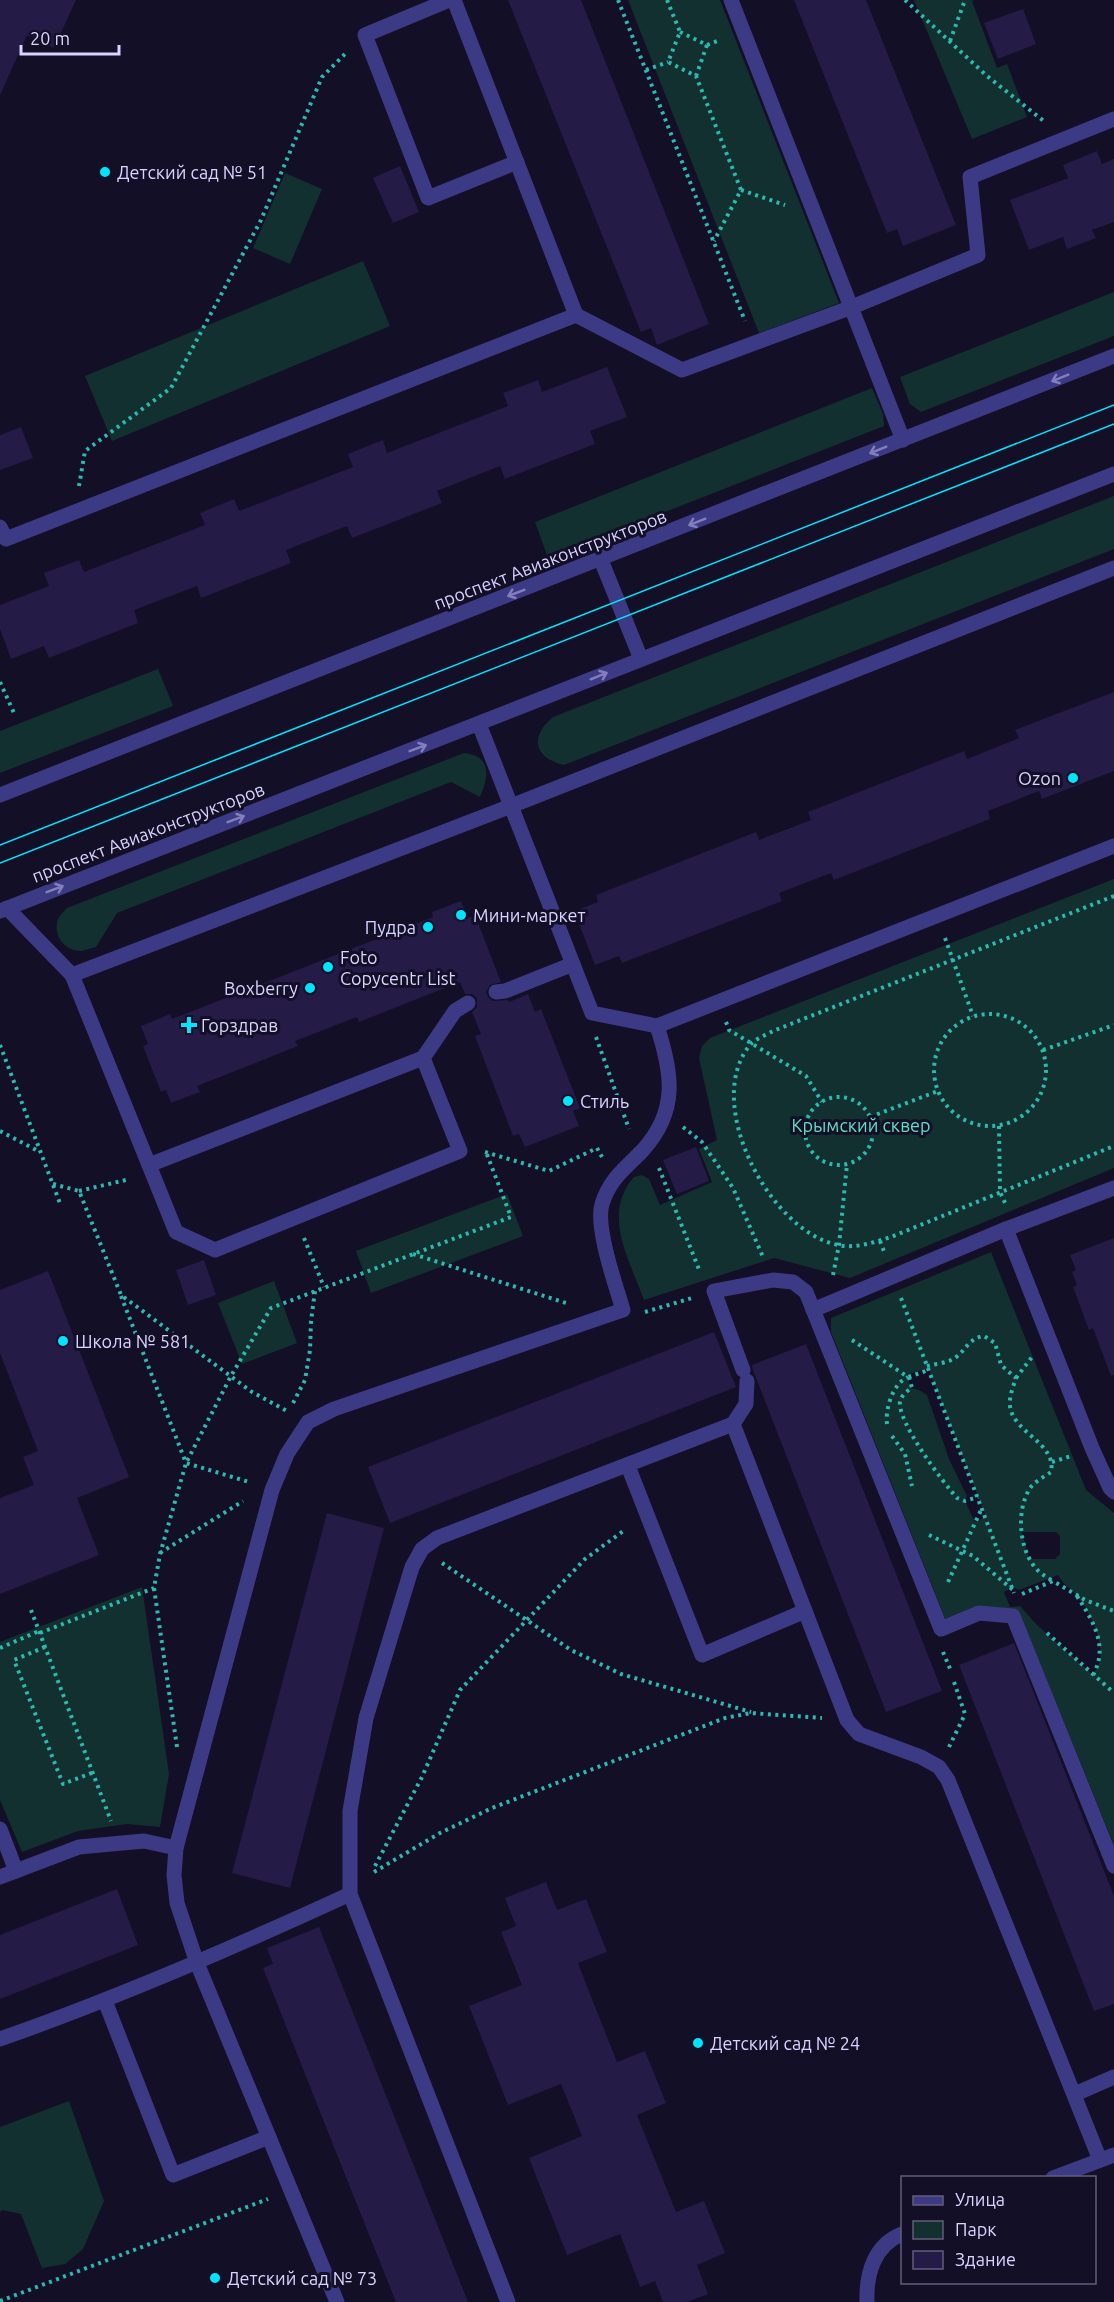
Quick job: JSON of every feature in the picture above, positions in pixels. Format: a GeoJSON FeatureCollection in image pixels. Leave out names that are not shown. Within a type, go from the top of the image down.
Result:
{"type":"FeatureCollection","features":[{"type":"Feature","properties":{"kind":"street"},"geometry":{"type":"LineString","coordinates":[[449,0],[365,35],[428,198],[517,162]]}},
{"type":"Feature","properties":{"kind":"street"},"geometry":{"type":"LineString","coordinates":[[454,0],[576,315],[682,370],[852,307],[978,255],[970,177],[1114,119]]}},
{"type":"Feature","properties":{"kind":"street"},"geometry":{"type":"LineString","coordinates":[[731,0],[903,440]]}},
{"type":"Feature","properties":{"kind":"street"},"geometry":{"type":"LineString","coordinates":[[0,527],[6,539],[576,315]]}},
{"type":"Feature","properties":{"kind":"street","name":"проспект Авиаконструкторов"},"geometry":{"type":"LineString","coordinates":[[0,795],[1114,356]]}},
{"type":"Feature","properties":{"kind":"street","name":"проспект Авиаконструкторов"},"geometry":{"type":"LineString","coordinates":[[4,909],[1114,474]]}},
{"type":"Feature","properties":{"kind":"street"},"geometry":{"type":"LineString","coordinates":[[601,560],[641,659]]}},
{"type":"Feature","properties":{"kind":"street"},"geometry":{"type":"LineString","coordinates":[[72,975],[511,806],[1114,568]]}},
{"type":"Feature","properties":{"kind":"street"},"geometry":{"type":"LineString","coordinates":[[479,724],[592,1013],[657,1026],[1114,846]]}},
{"type":"Feature","properties":{"kind":"street"},"geometry":{"type":"LineString","coordinates":[[4,909],[72,975],[176,1232],[215,1250],[460,1151],[423,1058]]}},
{"type":"Feature","properties":{"kind":"street"},"geometry":{"type":"LineString","coordinates":[[496,992],[505,991],[573,964]]}},
{"type":"Feature","properties":{"kind":"street"},"geometry":{"type":"LineString","coordinates":[[149,1165],[423,1058],[455,1011],[468,1003]]}},
{"type":"Feature","properties":{"kind":"street"},"geometry":{"type":"LineString","coordinates":[[337,2302],[197,1963],[177,1903],[174,1875],[176,1848],[197,1775],[269,1489],[287,1454],[308,1422],[326,1413],[623,1310],[602,1230],[601,1205],[613,1179],[644,1149],[665,1113],[671,1085],[668,1060],[657,1026]]}},
{"type":"Feature","properties":{"kind":"street"},"geometry":{"type":"LineString","coordinates":[[813,1310],[1006,1229],[1114,1188]]}},
{"type":"Feature","properties":{"kind":"street"},"geometry":{"type":"LineString","coordinates":[[1006,1229],[1092,1448],[1114,1492]]}},
{"type":"Feature","properties":{"kind":"street"},"geometry":{"type":"LineString","coordinates":[[508,2302],[350,1894],[350,1811],[366,1718],[412,1567],[422,1549],[437,1538],[733,1424],[746,1404],[745,1376],[714,1291],[773,1280],[794,1282],[806,1292],[941,1629],[979,1613],[1013,1616],[1114,1866]]}},
{"type":"Feature","properties":{"kind":"street"},"geometry":{"type":"LineString","coordinates":[[733,1424],[847,1720],[859,1734],[921,1757],[939,1767],[952,1791],[1075,2094],[1107,2157],[1058,2176]]}},
{"type":"Feature","properties":{"kind":"street"},"geometry":{"type":"LineString","coordinates":[[628,1466],[702,1654],[805,1611]]}},
{"type":"Feature","properties":{"kind":"street"},"geometry":{"type":"LineString","coordinates":[[0,1829],[16,1871]]}},
{"type":"Feature","properties":{"kind":"street"},"geometry":{"type":"LineString","coordinates":[[0,1877],[80,1847],[144,1841],[176,1848]]}},
{"type":"Feature","properties":{"kind":"street"},"geometry":{"type":"LineString","coordinates":[[0,2039],[105,2001],[197,1963],[350,1894]]}},
{"type":"Feature","properties":{"kind":"street"},"geometry":{"type":"LineString","coordinates":[[105,2001],[172,2175],[269,2137]]}},
{"type":"Feature","properties":{"kind":"street"},"geometry":{"type":"LineString","coordinates":[[1075,2094],[1114,2078]]}},
{"type":"Feature","properties":{"kind":"street"},"geometry":{"type":"LineString","coordinates":[[867,2302],[866,2286],[873,2260],[892,2238],[901,2235]]}},
{"type":"Feature","properties":{"kind":"path"},"geometry":{"type":"LineString","coordinates":[[618,0],[754,344]]}},
{"type":"Feature","properties":{"kind":"path"},"geometry":{"type":"LineString","coordinates":[[667,0],[680,32],[707,45],[696,76],[741,190],[714,241]]}},
{"type":"Feature","properties":{"kind":"path"},"geometry":{"type":"LineString","coordinates":[[905,0],[987,76],[1066,138]]}},
{"type":"Feature","properties":{"kind":"path"},"geometry":{"type":"LineString","coordinates":[[950,41],[965,0]]}},
{"type":"Feature","properties":{"kind":"path"},"geometry":{"type":"LineString","coordinates":[[668,62],[680,32]]}},
{"type":"Feature","properties":{"kind":"path"},"geometry":{"type":"LineString","coordinates":[[74,512],[85,451],[171,387],[261,220],[322,77],[365,35]]}},
{"type":"Feature","properties":{"kind":"path"},"geometry":{"type":"LineString","coordinates":[[646,70],[668,62],[696,76]]}},
{"type":"Feature","properties":{"kind":"path"},"geometry":{"type":"LineString","coordinates":[[741,190],[816,215]]}},
{"type":"Feature","properties":{"kind":"path"},"geometry":{"type":"LineString","coordinates":[[0,682],[14,713]]}},
{"type":"Feature","properties":{"kind":"path"},"geometry":{"type":"LineString","coordinates":[[1114,896],[773,1031],[750,1044],[737,1067],[733,1095],[739,1131],[754,1168],[774,1200],[795,1223],[818,1238],[839,1245],[865,1245],[891,1237],[1114,1146]]}},
{"type":"Feature","properties":{"kind":"path"},"geometry":{"type":"LineString","coordinates":[[936,917],[973,1016]]}},
{"type":"Feature","properties":{"kind":"path"},"geometry":{"type":"LineString","coordinates":[[990,1014],[1007,1016],[1022,1024],[1035,1036],[1043,1050],[1046,1066],[1045,1083],[1039,1099],[1029,1112],[1015,1121],[999,1126],[984,1126],[963,1119],[945,1105],[938,1092],[934,1073],[936,1055],[944,1038],[957,1025],[973,1016],[990,1014]]}},
{"type":"Feature","properties":{"kind":"path"},"geometry":{"type":"LineString","coordinates":[[1043,1050],[1114,1025]]}},
{"type":"Feature","properties":{"kind":"path"},"geometry":{"type":"LineString","coordinates":[[750,1044],[806,1076],[822,1102]]}},
{"type":"Feature","properties":{"kind":"path"},"geometry":{"type":"LineString","coordinates":[[0,1045],[61,1206]]}},
{"type":"Feature","properties":{"kind":"path"},"geometry":{"type":"LineString","coordinates":[[870,1117],[938,1092]]}},
{"type":"Feature","properties":{"kind":"path"},"geometry":{"type":"LineString","coordinates":[[844,1097],[863,1107],[870,1117],[873,1128],[872,1140],[858,1160],[836,1165],[817,1157],[806,1139],[808,1118],[813,1108],[822,1102],[844,1097]]}},
{"type":"Feature","properties":{"kind":"path"},"geometry":{"type":"LineString","coordinates":[[665,1113],[702,1142],[732,1188],[773,1280]]}},
{"type":"Feature","properties":{"kind":"path"},"geometry":{"type":"LineString","coordinates":[[999,1126],[1000,1192],[1008,1212],[1006,1229]]}},
{"type":"Feature","properties":{"kind":"path"},"geometry":{"type":"LineString","coordinates":[[0,1131],[41,1152]]}},
{"type":"Feature","properties":{"kind":"path"},"geometry":{"type":"LineString","coordinates":[[460,1151],[486,1152],[549,1171],[597,1148],[613,1179]]}},
{"type":"Feature","properties":{"kind":"path"},"geometry":{"type":"LineString","coordinates":[[197,1775],[179,1759],[154,1588],[160,1554],[186,1463],[231,1376],[271,1308],[511,1217],[486,1152]]}},
{"type":"Feature","properties":{"kind":"path"},"geometry":{"type":"LineString","coordinates":[[813,1310],[834,1274],[847,1164]]}},
{"type":"Feature","properties":{"kind":"path"},"geometry":{"type":"LineString","coordinates":[[53,1184],[79,1191],[116,1184],[136,1178],[149,1165]]}},
{"type":"Feature","properties":{"kind":"path"},"geometry":{"type":"LineString","coordinates":[[79,1191],[186,1463]]}},
{"type":"Feature","properties":{"kind":"path"},"geometry":{"type":"LineString","coordinates":[[296,1217],[324,1287]]}},
{"type":"Feature","properties":{"kind":"path"},"geometry":{"type":"LineString","coordinates":[[412,1254],[576,1307]]}},
{"type":"Feature","properties":{"kind":"path"},"geometry":{"type":"LineString","coordinates":[[893,1277],[1016,1597],[1053,1581]]}},
{"type":"Feature","properties":{"kind":"path"},"geometry":{"type":"LineString","coordinates":[[121,1295],[252,1392],[288,1412],[304,1380],[310,1350],[315,1291]]}},
{"type":"Feature","properties":{"kind":"path"},"geometry":{"type":"LineString","coordinates":[[623,1310],[648,1312],[714,1291]]}},
{"type":"Feature","properties":{"kind":"path"},"geometry":{"type":"LineString","coordinates":[[912,1490],[905,1454],[889,1430],[886,1410],[903,1378],[950,1361],[957,1357],[972,1339],[984,1336],[995,1343],[1001,1365],[1016,1378]]}},
{"type":"Feature","properties":{"kind":"path"},"geometry":{"type":"LineString","coordinates":[[850,1339],[908,1377],[912,1388],[904,1395],[901,1407],[916,1443],[957,1498],[965,1502],[978,1497]]}},
{"type":"Feature","properties":{"kind":"path"},"geometry":{"type":"LineString","coordinates":[[1032,1356],[1016,1378],[1011,1394],[1012,1414],[1048,1454],[1052,1462],[1051,1472],[1029,1489],[1024,1503],[1022,1527],[1025,1546],[1030,1561],[1040,1573],[1075,1593],[1114,1611]]}},
{"type":"Feature","properties":{"kind":"path"},"geometry":{"type":"LineString","coordinates":[[1052,1462],[1072,1456]]}},
{"type":"Feature","properties":{"kind":"path"},"geometry":{"type":"LineString","coordinates":[[186,1463],[269,1489]]}},
{"type":"Feature","properties":{"kind":"path"},"geometry":{"type":"LineString","coordinates":[[160,1554],[269,1489]]}},
{"type":"Feature","properties":{"kind":"path"},"geometry":{"type":"LineString","coordinates":[[934,1612],[982,1509]]}},
{"type":"Feature","properties":{"kind":"path"},"geometry":{"type":"LineString","coordinates":[[647,1516],[620,1532],[585,1559],[460,1690],[422,1777],[371,1874],[440,1833],[492,1808],[724,1718],[751,1713],[777,1713],[847,1720]]}},
{"type":"Feature","properties":{"kind":"path"},"geometry":{"type":"LineString","coordinates":[[924,1532],[973,1556],[1013,1590]]}},
{"type":"Feature","properties":{"kind":"path"},"geometry":{"type":"LineString","coordinates":[[422,1549],[571,1650],[621,1674],[751,1713]]}},
{"type":"Feature","properties":{"kind":"path"},"geometry":{"type":"LineString","coordinates":[[0,1648],[154,1588]]}},
{"type":"Feature","properties":{"kind":"path"},"geometry":{"type":"LineString","coordinates":[[1075,1593],[1093,1621],[1098,1636],[1100,1655],[1093,1675]]}},
{"type":"Feature","properties":{"kind":"path"},"geometry":{"type":"LineString","coordinates":[[31,1610],[94,1772],[114,1827],[116,1842]]}},
{"type":"Feature","properties":{"kind":"path"},"geometry":{"type":"LineString","coordinates":[[1041,1627],[1114,1693]]}},
{"type":"Feature","properties":{"kind":"path"},"geometry":{"type":"LineString","coordinates":[[45,1647],[14,1660],[63,1784],[94,1772]]}},
{"type":"Feature","properties":{"kind":"path"},"geometry":{"type":"LineString","coordinates":[[939,1767],[965,1714],[954,1682]]}},
{"type":"Feature","properties":{"kind":"path"},"geometry":{"type":"LineString","coordinates":[[0,2301],[291,2191]]}},
{"type":"Feature","properties":{"kind":"green space"},"geometry":{"type":"Polygon","coordinates":[[[628,0],[720,0],[839,303],[759,333],[628,0]]]}},
{"type":"Feature","properties":{"kind":"green space"},"geometry":{"type":"Polygon","coordinates":[[[914,0],[974,0],[972,1],[997,68],[1007,64],[1027,117],[972,139],[914,0]]]}},
{"type":"Feature","properties":{"kind":"green space"},"geometry":{"type":"Polygon","coordinates":[[[285,173],[322,189],[290,264],[253,248],[285,173]]]}},
{"type":"Feature","properties":{"kind":"green space"},"geometry":{"type":"Polygon","coordinates":[[[363,261],[390,326],[112,441],[85,376],[363,261]]]}},
{"type":"Feature","properties":{"kind":"green space"},"geometry":{"type":"Polygon","coordinates":[[[1114,292],[1114,336],[921,412],[910,404],[900,377],[1114,292]]]}},
{"type":"Feature","properties":{"kind":"green space"},"geometry":{"type":"Polygon","coordinates":[[[872,388],[883,414],[884,426],[548,558],[535,522],[872,388]]]}},
{"type":"Feature","properties":{"kind":"green space"},"geometry":{"type":"Polygon","coordinates":[[[1114,496],[1114,549],[564,765],[546,757],[538,746],[540,732],[553,717],[1114,496]]]}},
{"type":"Feature","properties":{"kind":"green space"},"geometry":{"type":"Polygon","coordinates":[[[158,669],[173,706],[0,773],[0,731],[158,669]]]}},
{"type":"Feature","properties":{"kind":"green space"},"geometry":{"type":"Polygon","coordinates":[[[464,753],[480,758],[486,768],[485,782],[480,797],[451,782],[117,913],[96,947],[76,951],[65,946],[58,936],[58,919],[67,908],[464,753]]]}},
{"type":"Feature","properties":{"kind":"green space","name":"Крымский сквер"},"geometry":{"type":"Polygon","coordinates":[[[1114,879],[1114,1168],[850,1278],[774,1258],[644,1300],[621,1238],[620,1206],[624,1191],[634,1177],[642,1175],[649,1179],[660,1205],[712,1182],[699,1149],[717,1140],[699,1058],[702,1046],[710,1038],[1114,879]]]}},
{"type":"Feature","properties":{"kind":"green space"},"geometry":{"type":"Polygon","coordinates":[[[507,1194],[523,1236],[371,1293],[356,1251],[507,1194]]]}},
{"type":"Feature","properties":{"kind":"green space"},"geometry":{"type":"Polygon","coordinates":[[[991,1252],[1086,1490],[1114,1513],[1114,1845],[1019,1612],[947,1623],[831,1332],[831,1318],[991,1252]],[[928,1368],[906,1375],[911,1388],[927,1395],[949,1459],[967,1496],[965,1501],[975,1522],[986,1517],[928,1368]],[[1022,1532],[1029,1559],[1055,1559],[1060,1554],[1060,1536],[1056,1532],[1022,1532]],[[1058,1575],[1019,1590],[1013,1587],[1004,1592],[1010,1607],[1020,1606],[1036,1624],[1092,1674],[1098,1666],[1100,1657],[1098,1635],[1083,1603],[1075,1593],[1058,1575]]]}},
{"type":"Feature","properties":{"kind":"green space"},"geometry":{"type":"Polygon","coordinates":[[[274,1281],[297,1343],[242,1364],[218,1303],[274,1281]]]}},
{"type":"Feature","properties":{"kind":"green space"},"geometry":{"type":"Polygon","coordinates":[[[142,1587],[169,1774],[160,1827],[127,1824],[78,1831],[22,1852],[0,1800],[0,1642],[142,1587]]]}},
{"type":"Feature","properties":{"kind":"green space"},"geometry":{"type":"Polygon","coordinates":[[[69,2101],[104,2201],[83,2249],[65,2264],[42,2268],[21,2214],[2,2210],[0,2212],[0,2127],[69,2101]]]}},
{"type":"Feature","properties":{"kind":"building"},"geometry":{"type":"Polygon","coordinates":[[[0,0],[76,0],[54,48],[27,35],[0,95],[0,0]]]}},
{"type":"Feature","properties":{"kind":"building"},"geometry":{"type":"Polygon","coordinates":[[[508,0],[581,0],[709,324],[657,345],[651,328],[641,332],[508,0]]]}},
{"type":"Feature","properties":{"kind":"building"},"geometry":{"type":"Polygon","coordinates":[[[794,0],[866,0],[956,225],[903,246],[897,229],[887,233],[794,0]]]}},
{"type":"Feature","properties":{"kind":"building"},"geometry":{"type":"Polygon","coordinates":[[[1023,9],[1036,44],[998,59],[984,23],[1023,9]]]}},
{"type":"Feature","properties":{"kind":"building"},"geometry":{"type":"Polygon","coordinates":[[[1097,151],[1102,164],[1114,159],[1114,222],[1092,230],[1096,238],[1067,249],[1063,237],[1029,250],[1010,200],[1068,178],[1063,165],[1097,151]]]}},
{"type":"Feature","properties":{"kind":"building"},"geometry":{"type":"Polygon","coordinates":[[[400,166],[419,212],[393,223],[373,178],[400,166]]]}},
{"type":"Feature","properties":{"kind":"building"},"geometry":{"type":"Polygon","coordinates":[[[607,367],[627,417],[590,431],[595,444],[505,479],[500,466],[437,491],[442,503],[352,538],[347,526],[286,550],[291,563],[201,598],[197,586],[134,610],[138,623],[49,658],[44,646],[11,659],[0,629],[0,605],[49,586],[44,573],[79,560],[84,572],[205,525],[200,513],[234,499],[239,511],[353,467],[348,454],[365,447],[383,440],[387,453],[508,406],[503,393],[538,380],[542,392],[607,367]]]}},
{"type":"Feature","properties":{"kind":"building"},"geometry":{"type":"Polygon","coordinates":[[[21,427],[33,458],[0,470],[0,435],[21,427]]]}},
{"type":"Feature","properties":{"kind":"building"},"geometry":{"type":"Polygon","coordinates":[[[1114,692],[1114,771],[1042,799],[1039,791],[988,811],[990,819],[834,880],[831,873],[779,893],[782,901],[622,963],[619,956],[595,965],[574,911],[598,902],[596,895],[756,832],[759,840],[811,820],[808,812],[964,751],[967,759],[1019,738],[1015,730],[1114,692]]]}},
{"type":"Feature","properties":{"kind":"building"},"geometry":{"type":"Polygon","coordinates":[[[461,901],[468,918],[475,915],[501,982],[490,985],[486,992],[488,997],[493,1001],[508,1000],[509,1002],[528,994],[535,1012],[541,1009],[580,1108],[573,1111],[579,1126],[525,1147],[519,1134],[513,1136],[475,1036],[481,1034],[472,1012],[477,1007],[477,998],[472,994],[465,994],[460,982],[359,1022],[357,1017],[295,1041],[298,1046],[197,1086],[200,1092],[171,1103],[166,1090],[161,1092],[143,1046],[148,1044],[141,1026],[170,1014],[172,1019],[433,917],[432,912],[461,901]]]}},
{"type":"Feature","properties":{"kind":"building"},"geometry":{"type":"Polygon","coordinates":[[[696,1147],[709,1181],[677,1194],[663,1160],[696,1147]]]}},
{"type":"Feature","properties":{"kind":"building"},"geometry":{"type":"Polygon","coordinates":[[[1114,1238],[1114,1375],[1111,1376],[1093,1328],[1089,1330],[1073,1287],[1077,1285],[1072,1272],[1076,1270],[1070,1255],[1114,1238]]]}},
{"type":"Feature","properties":{"kind":"building"},"geometry":{"type":"Polygon","coordinates":[[[204,1260],[216,1295],[188,1305],[176,1270],[204,1260]]]}},
{"type":"Feature","properties":{"kind":"building"},"geometry":{"type":"Polygon","coordinates":[[[48,1271],[129,1477],[77,1498],[99,1555],[0,1594],[0,1498],[34,1485],[23,1457],[38,1451],[0,1353],[0,1290],[48,1271]]]}},
{"type":"Feature","properties":{"kind":"building"},"geometry":{"type":"Polygon","coordinates":[[[714,1332],[736,1387],[390,1523],[368,1467],[714,1332]]]}},
{"type":"Feature","properties":{"kind":"building"},"geometry":{"type":"Polygon","coordinates":[[[806,1344],[942,1691],[886,1712],[753,1370],[752,1365],[806,1344]]]}},
{"type":"Feature","properties":{"kind":"building"},"geometry":{"type":"Polygon","coordinates":[[[327,1513],[384,1528],[290,1888],[232,1873],[327,1513]]]}},
{"type":"Feature","properties":{"kind":"building"},"geometry":{"type":"Polygon","coordinates":[[[1014,1643],[1114,1896],[1114,2004],[1094,2011],[959,1665],[1014,1643]]]}},
{"type":"Feature","properties":{"kind":"building"},"geometry":{"type":"Polygon","coordinates":[[[546,1882],[557,1910],[586,1899],[607,1952],[578,1963],[590,1994],[617,2062],[645,2051],[666,2103],[637,2115],[676,2212],[704,2201],[725,2253],[697,2265],[708,2294],[687,2302],[663,2302],[655,2281],[640,2287],[620,2234],[567,2255],[529,2158],[582,2136],[561,2084],[508,2105],[469,2006],[522,1985],[501,1932],[516,1926],[505,1898],[546,1882]]]}},
{"type":"Feature","properties":{"kind":"building"},"geometry":{"type":"Polygon","coordinates":[[[117,1889],[138,1945],[0,1999],[0,1935],[117,1889]]]}},
{"type":"Feature","properties":{"kind":"building"},"geometry":{"type":"Polygon","coordinates":[[[319,1927],[468,2302],[396,2302],[332,2142],[263,1968],[273,1964],[267,1948],[319,1927]]]}},
{"type":"Feature","properties":{"kind":"tram line"},"geometry":{"type":"LineString","coordinates":[[0,845],[1114,405]]}},
{"type":"Feature","properties":{"kind":"tram line"},"geometry":{"type":"LineString","coordinates":[[0,863],[1114,424]]}},
{"type":"Feature","properties":{"kind":"place","name":"Детский сад № 51"},"geometry":{"type":"Point","coordinates":[105,172]}},
{"type":"Feature","properties":{"kind":"place","name":"Ozon"},"geometry":{"type":"Point","coordinates":[1073,778]}},
{"type":"Feature","properties":{"kind":"place","name":"Мини-маркет"},"geometry":{"type":"Point","coordinates":[461,915]}},
{"type":"Feature","properties":{"kind":"place","name":"Пудра"},"geometry":{"type":"Point","coordinates":[428,927]}},
{"type":"Feature","properties":{"kind":"place","name":"Foto Copycentr List"},"geometry":{"type":"Point","coordinates":[328,967]}},
{"type":"Feature","properties":{"kind":"place","name":"Boxberry"},"geometry":{"type":"Point","coordinates":[310,988]}},
{"type":"Feature","properties":{"kind":"place","name":"Горздрав"},"geometry":{"type":"Point","coordinates":[189,1025]}},
{"type":"Feature","properties":{"kind":"place","name":"Стиль"},"geometry":{"type":"Point","coordinates":[568,1101]}},
{"type":"Feature","properties":{"kind":"place","name":"Школа № 581"},"geometry":{"type":"Point","coordinates":[63,1341]}},
{"type":"Feature","properties":{"kind":"place","name":"Детский сад № 24"},"geometry":{"type":"Point","coordinates":[698,2043]}},
{"type":"Feature","properties":{"kind":"place","name":"Детский сад № 73"},"geometry":{"type":"Point","coordinates":[215,2278]}}]}
